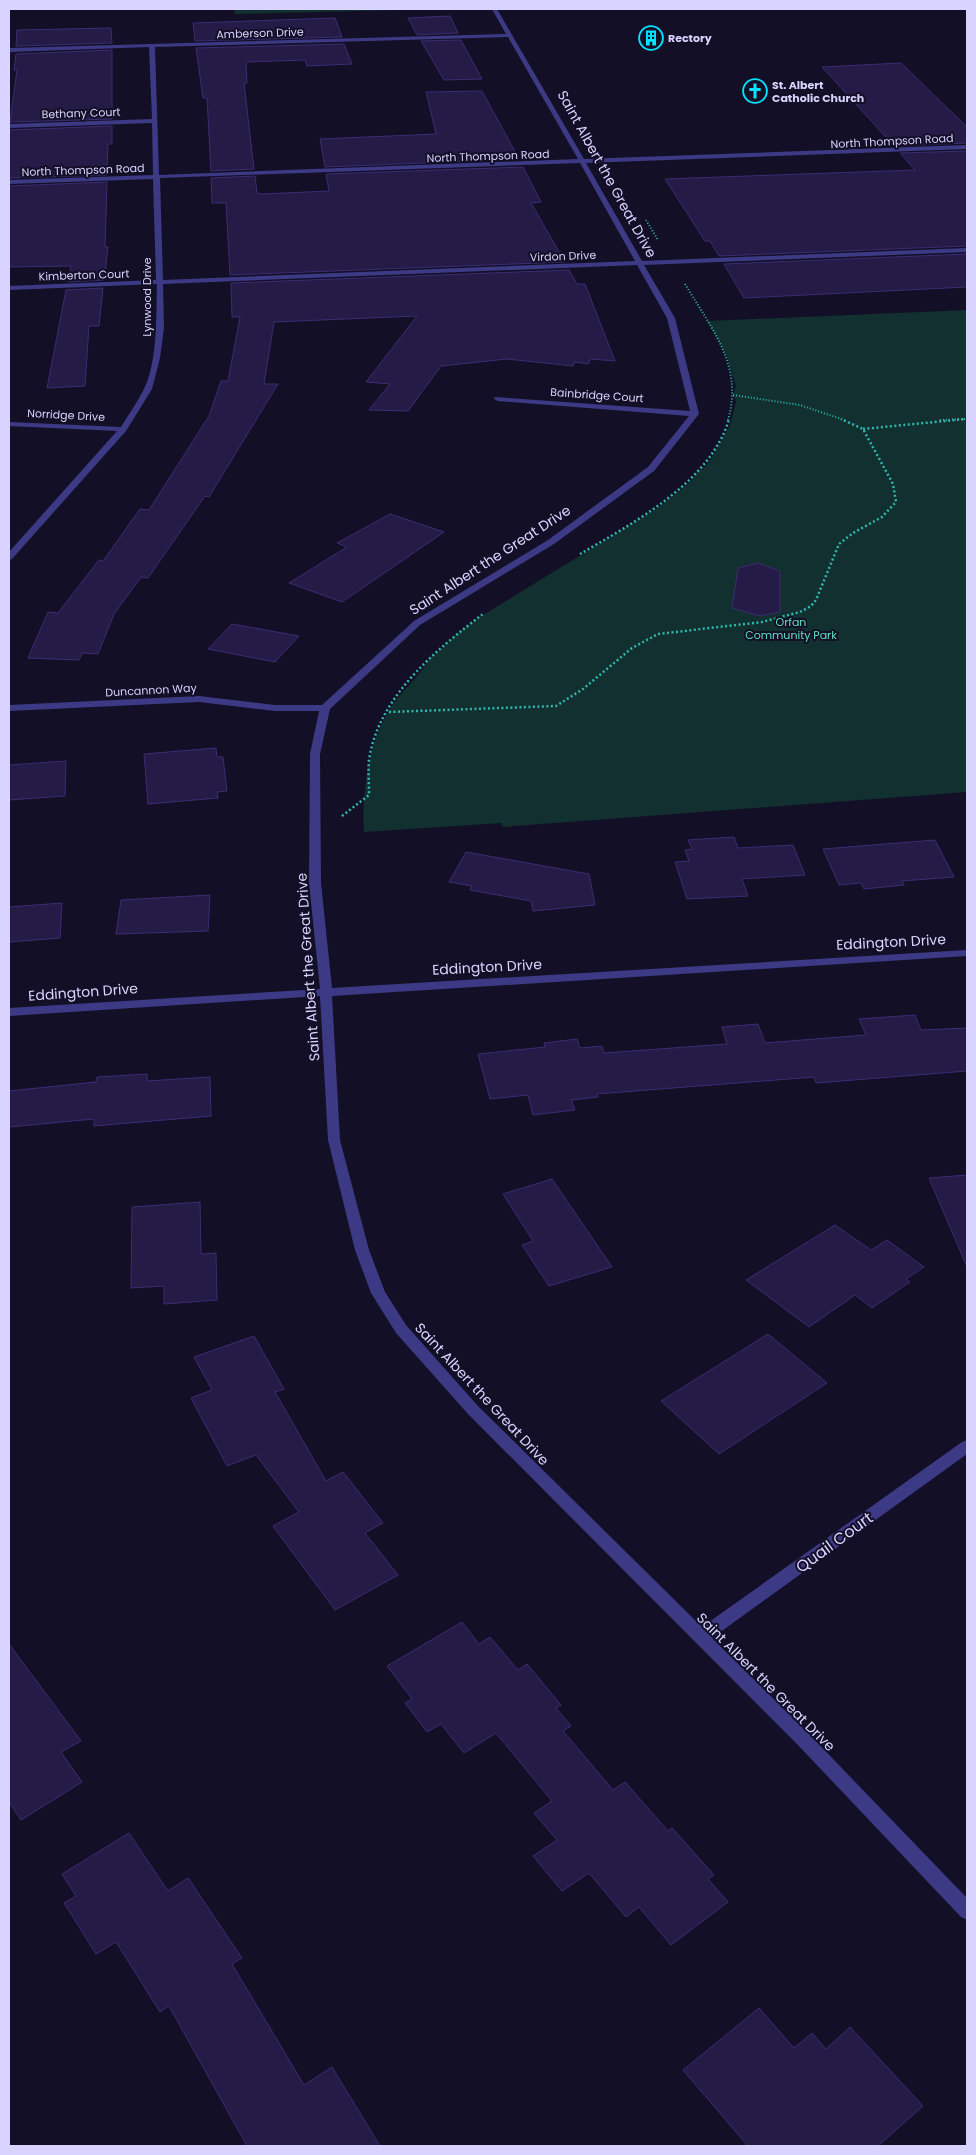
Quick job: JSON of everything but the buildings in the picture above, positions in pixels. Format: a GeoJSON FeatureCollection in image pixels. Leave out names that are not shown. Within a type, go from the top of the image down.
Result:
{"type":"FeatureCollection","features":[{"type":"Feature","properties":{"kind":"street","name":"Saint Albert the Great Drive"},"geometry":{"type":"LineString","coordinates":[[495,9],[584,162],[671,318],[695,414],[651,469],[551,542],[417,623],[325,708],[315,754],[315,883],[326,991],[334,1140],[362,1250],[378,1293],[401,1330],[473,1410],[802,1738],[967,1911]]}},
{"type":"Feature","properties":{"kind":"street","name":"Amberson Drive"},"geometry":{"type":"LineString","coordinates":[[9,50],[511,35]]}},
{"type":"Feature","properties":{"kind":"street","name":"Lynwood Drive"},"geometry":{"type":"LineString","coordinates":[[9,557],[123,429],[148,389],[156,358],[160,328],[152,46]]}},
{"type":"Feature","properties":{"kind":"street","name":"Bethany Court"},"geometry":{"type":"LineString","coordinates":[[9,126],[155,121]]}},
{"type":"Feature","properties":{"kind":"street","name":"North Thompson Road"},"geometry":{"type":"LineString","coordinates":[[9,182],[967,147]]}},
{"type":"Feature","properties":{"kind":"street","name":"Virdon Drive"},"geometry":{"type":"LineString","coordinates":[[160,282],[967,250]]}},
{"type":"Feature","properties":{"kind":"street","name":"Kimberton Court"},"geometry":{"type":"LineString","coordinates":[[9,288],[160,282]]}},
{"type":"Feature","properties":{"kind":"street","name":"Bainbridge Court"},"geometry":{"type":"LineString","coordinates":[[498,399],[695,414]]}},
{"type":"Feature","properties":{"kind":"street","name":"Norridge Drive"},"geometry":{"type":"LineString","coordinates":[[9,424],[123,429]]}},
{"type":"Feature","properties":{"kind":"street","name":"Duncannon Way"},"geometry":{"type":"LineString","coordinates":[[9,708],[198,699],[275,708],[325,708]]}},
{"type":"Feature","properties":{"kind":"street","name":"Eddington Drive"},"geometry":{"type":"LineString","coordinates":[[9,1012],[967,953]]}},
{"type":"Feature","properties":{"kind":"street","name":"Quail Court"},"geometry":{"type":"LineString","coordinates":[[701,1637],[967,1446]]}},
{"type":"Feature","properties":{"kind":"path"},"geometry":{"type":"LineString","coordinates":[[733,395],[796,403],[863,429],[888,424],[967,419]]}},
{"type":"Feature","properties":{"kind":"path"},"geometry":{"type":"LineString","coordinates":[[389,712],[556,706],[575,697],[644,639],[658,634],[773,620],[811,607],[820,593],[838,546],[850,536],[887,516],[896,502],[893,484],[863,429]]}},
{"type":"Feature","properties":{"kind":"green space"},"geometry":{"type":"Polygon","coordinates":[[[234,9],[447,9],[235,14],[234,9]]]}},
{"type":"Feature","properties":{"kind":"green space","name":"Orfan Community Park"},"geometry":{"type":"Polygon","coordinates":[[[967,310],[967,792],[503,827],[501,823],[364,832],[363,816],[366,780],[369,762],[380,728],[397,699],[430,657],[437,653],[460,631],[488,612],[659,507],[692,480],[713,456],[730,425],[736,402],[733,395],[736,386],[726,354],[707,321],[967,310]]]}},
{"type":"Feature","properties":{"kind":"place","name":"Rectory"},"geometry":{"type":"Point","coordinates":[651,38]}},
{"type":"Feature","properties":{"kind":"place","name":"St. Albert Catholic Church"},"geometry":{"type":"Point","coordinates":[755,91]}}]}
